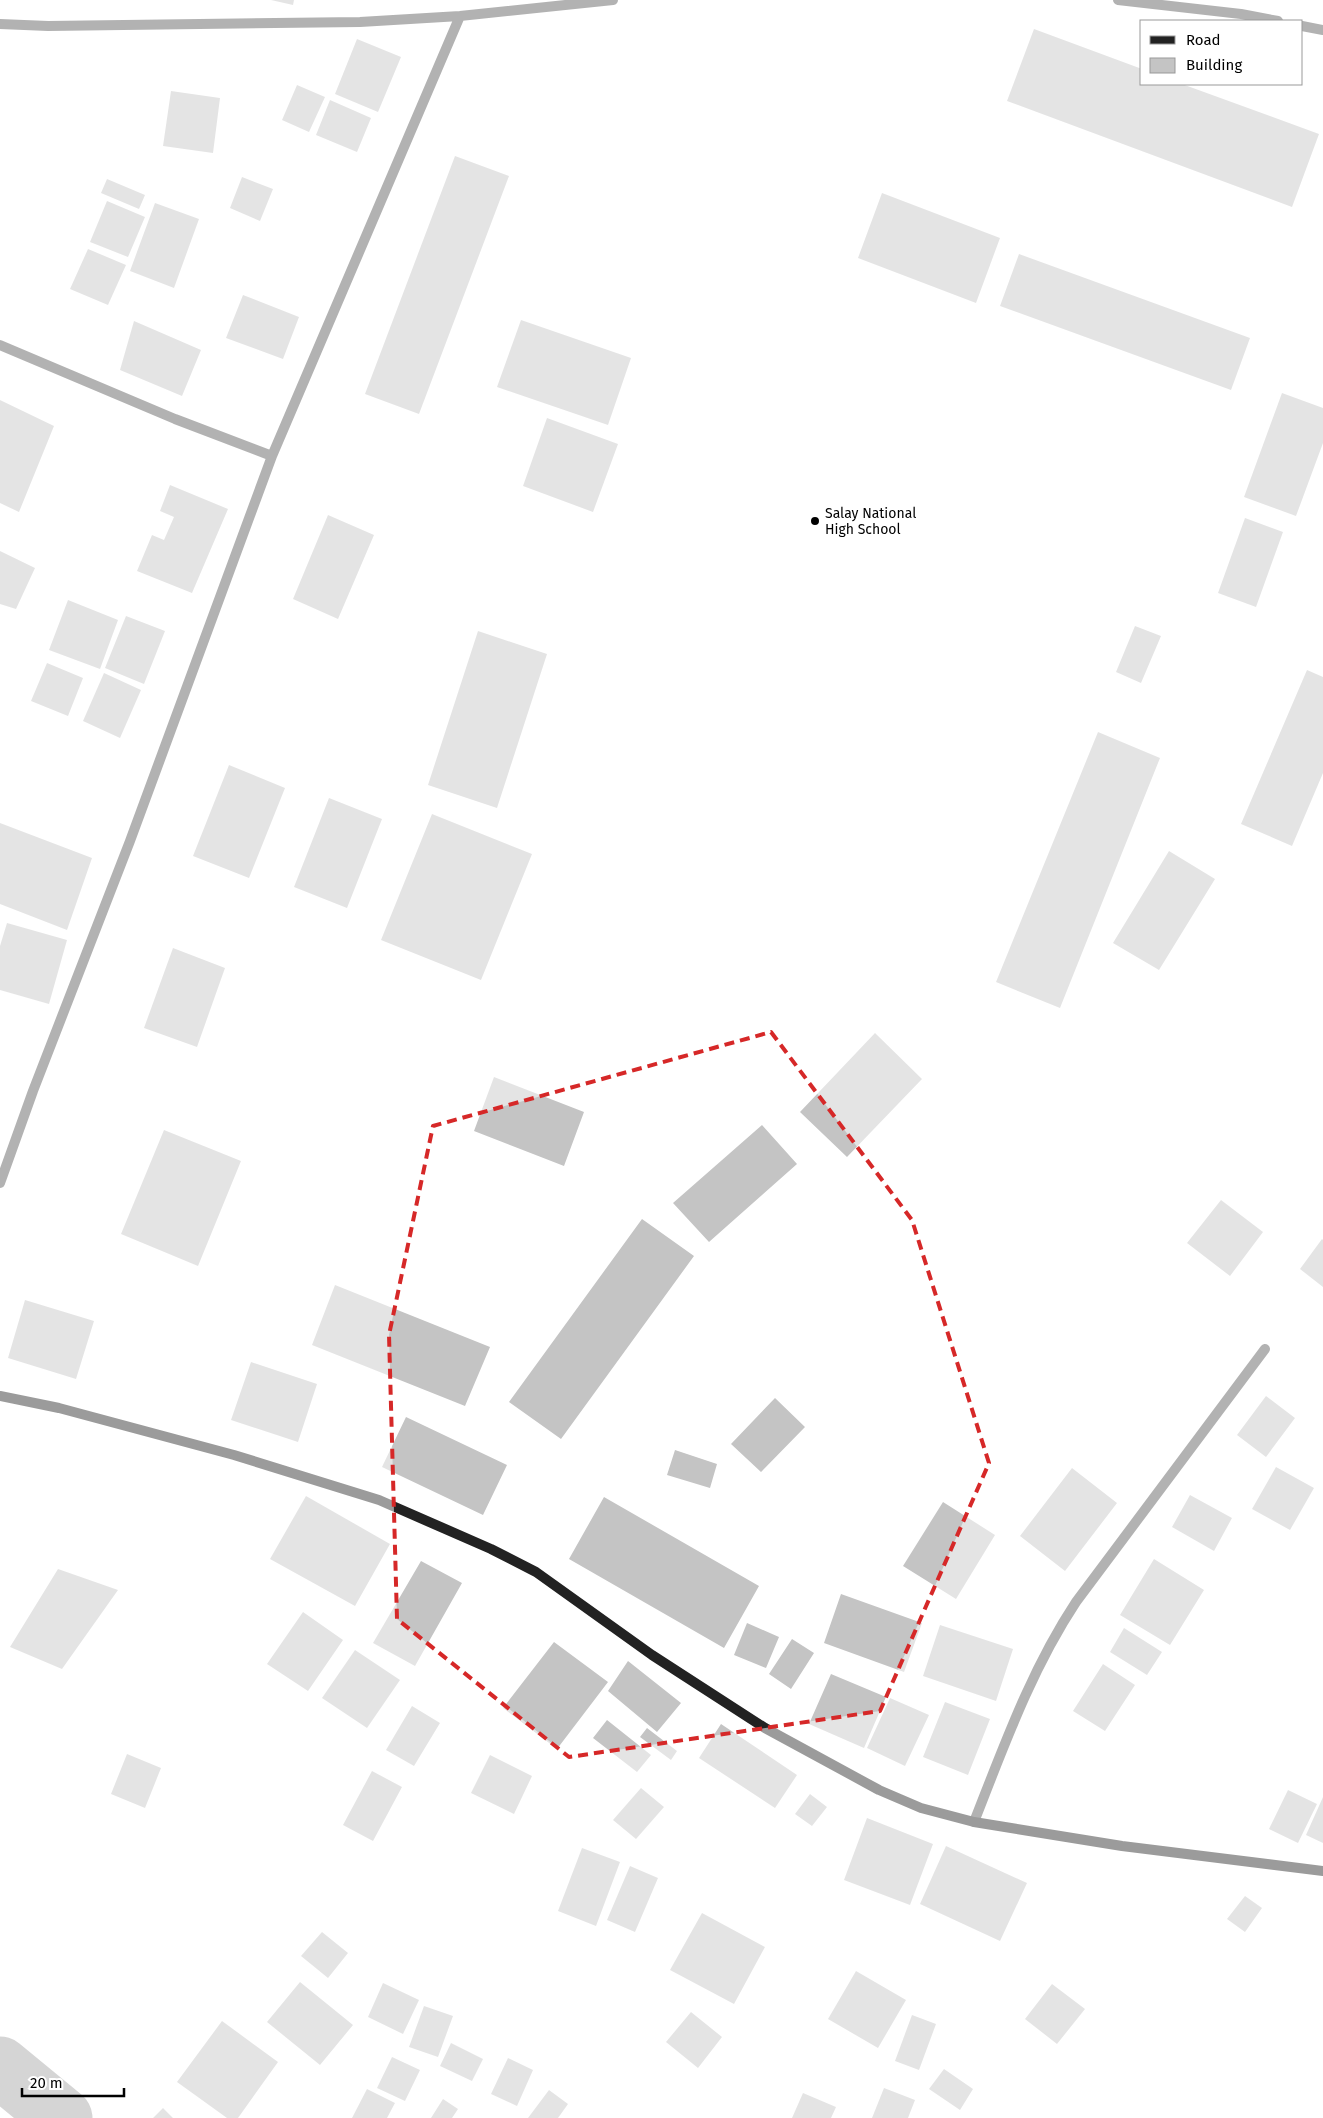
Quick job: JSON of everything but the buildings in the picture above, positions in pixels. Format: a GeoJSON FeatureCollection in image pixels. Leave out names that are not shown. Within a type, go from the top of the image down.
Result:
{"type":"FeatureCollection","features":[{"type":"Feature","properties":{"kind":"street"},"geometry":{"type":"LineString","coordinates":[[0,24],[48,26],[360,22],[460,16],[613,0]]}},
{"type":"Feature","properties":{"kind":"street"},"geometry":{"type":"LineString","coordinates":[[1118,0],[1241,14],[1273,20]]}},
{"type":"Feature","properties":{"kind":"street"},"geometry":{"type":"LineString","coordinates":[[0,1183],[33,1091],[130,841],[272,456],[460,16]]}},
{"type":"Feature","properties":{"kind":"street"},"geometry":{"type":"LineString","coordinates":[[1303,26],[1323,30]]}},
{"type":"Feature","properties":{"kind":"street"},"geometry":{"type":"LineString","coordinates":[[0,345],[174,419],[272,456]]}},
{"type":"Feature","properties":{"kind":"street"},"geometry":{"type":"LineString","coordinates":[[974,1822],[1022,1701],[1058,1629],[1076,1602],[1265,1349]]}},
{"type":"Feature","properties":{"kind":"street"},"geometry":{"type":"LineString","coordinates":[[0,1396],[59,1408],[234,1455],[370,1497],[491,1549],[536,1572],[652,1655],[765,1728],[879,1790],[920,1808],[974,1822],[1122,1846],[1323,1871]]}},
{"type":"Feature","properties":{"kind":"highlighted area"},"geometry":{"type":"Polygon","coordinates":[[[771,1032],[912,1220],[989,1463],[880,1711],[569,1757],[397,1619],[389,1335],[433,1126],[771,1032]]]}},
{"type":"Feature","properties":{"kind":"waterway"},"geometry":{"type":"LineString","coordinates":[[0,2067],[62,2118]]}},
{"type":"Feature","properties":{"kind":"place","name":"Salay National High School"},"geometry":{"type":"Point","coordinates":[815,521]}}]}
